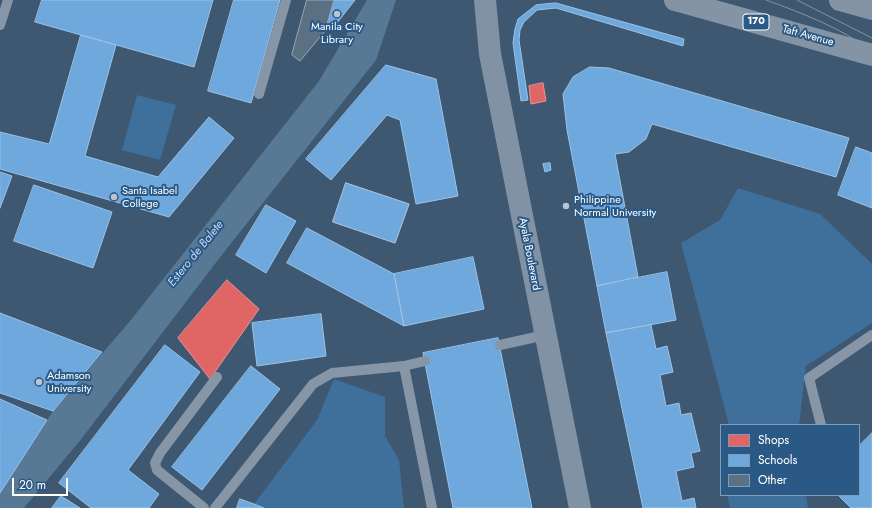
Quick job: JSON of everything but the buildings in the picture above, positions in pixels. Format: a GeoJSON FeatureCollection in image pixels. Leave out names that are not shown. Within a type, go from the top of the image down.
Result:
{"type":"FeatureCollection","features":[{"type":"Feature","properties":{"kind":"main road","name":"Ayala Boulevard"},"geometry":{"type":"LineString","coordinates":[[485,0],[490,54],[580,508]]}},
{"type":"Feature","properties":{"kind":"main road","name":"Taft Avenue"},"geometry":{"type":"LineString","coordinates":[[675,0],[872,55]]}},
{"type":"Feature","properties":{"kind":"main road"},"geometry":{"type":"LineString","coordinates":[[840,0],[872,9]]}},
{"type":"Feature","properties":{"kind":"main road"},"geometry":{"type":"LineString","coordinates":[[837,44],[872,67]]}},
{"type":"Feature","properties":{"kind":"lane"},"geometry":{"type":"LineString","coordinates":[[0,25],[8,0]]}},
{"type":"Feature","properties":{"kind":"lane"},"geometry":{"type":"LineString","coordinates":[[259,94],[286,0]]}},
{"type":"Feature","properties":{"kind":"lane"},"geometry":{"type":"LineString","coordinates":[[500,345],[545,335]]}},
{"type":"Feature","properties":{"kind":"lane"},"geometry":{"type":"LineString","coordinates":[[821,424],[809,378],[872,335]]}},
{"type":"Feature","properties":{"kind":"lane"},"geometry":{"type":"LineString","coordinates":[[215,508],[317,382],[332,373],[404,366],[425,361]]}},
{"type":"Feature","properties":{"kind":"lane"},"geometry":{"type":"LineString","coordinates":[[404,366],[432,508]]}},
{"type":"Feature","properties":{"kind":"lane"},"geometry":{"type":"LineString","coordinates":[[204,508],[157,470],[155,463],[160,453],[217,377]]}},
{"type":"Feature","properties":{"kind":"shaded area"},"geometry":{"type":"Polygon","coordinates":[[[137,95],[176,105],[160,160],[122,150],[137,95]]]}},
{"type":"Feature","properties":{"kind":"shaded area"},"geometry":{"type":"Polygon","coordinates":[[[738,188],[820,214],[872,264],[872,323],[806,366],[799,424],[729,424],[681,243],[720,220],[738,188]]]}},
{"type":"Feature","properties":{"kind":"shaded area"},"geometry":{"type":"Polygon","coordinates":[[[334,379],[385,397],[385,436],[399,460],[404,508],[264,508],[254,504],[317,420],[334,379]]]}},
{"type":"Feature","properties":{"kind":"shaded area"},"geometry":{"type":"Polygon","coordinates":[[[727,496],[806,496],[808,508],[730,508],[727,496]]]}},
{"type":"Feature","properties":{"kind":"water","name":"Estero de Balete"},"geometry":{"type":"Polygon","coordinates":[[[367,0],[396,0],[376,60],[221,256],[82,438],[24,508],[0,508],[0,493],[53,411],[131,320],[319,81],[367,0]]]}},
{"type":"Feature","properties":{"kind":"tram line"},"geometry":{"type":"LineString","coordinates":[[766,0],[834,28],[872,51]]}},
{"type":"Feature","properties":{"kind":"tram line"},"geometry":{"type":"LineString","coordinates":[[797,0],[872,38]]}},
{"type":"Feature","properties":{"kind":"place","name":"Manila City Library"},"geometry":{"type":"Point","coordinates":[337,14]}},
{"type":"Feature","properties":{"kind":"place","name":"Santa Isabel College"},"geometry":{"type":"Point","coordinates":[114,197]}},
{"type":"Feature","properties":{"kind":"place","name":"Philippine Normal University"},"geometry":{"type":"Point","coordinates":[566,206]}},
{"type":"Feature","properties":{"kind":"place","name":"Adamson University"},"geometry":{"type":"Point","coordinates":[39,382]}}]}
